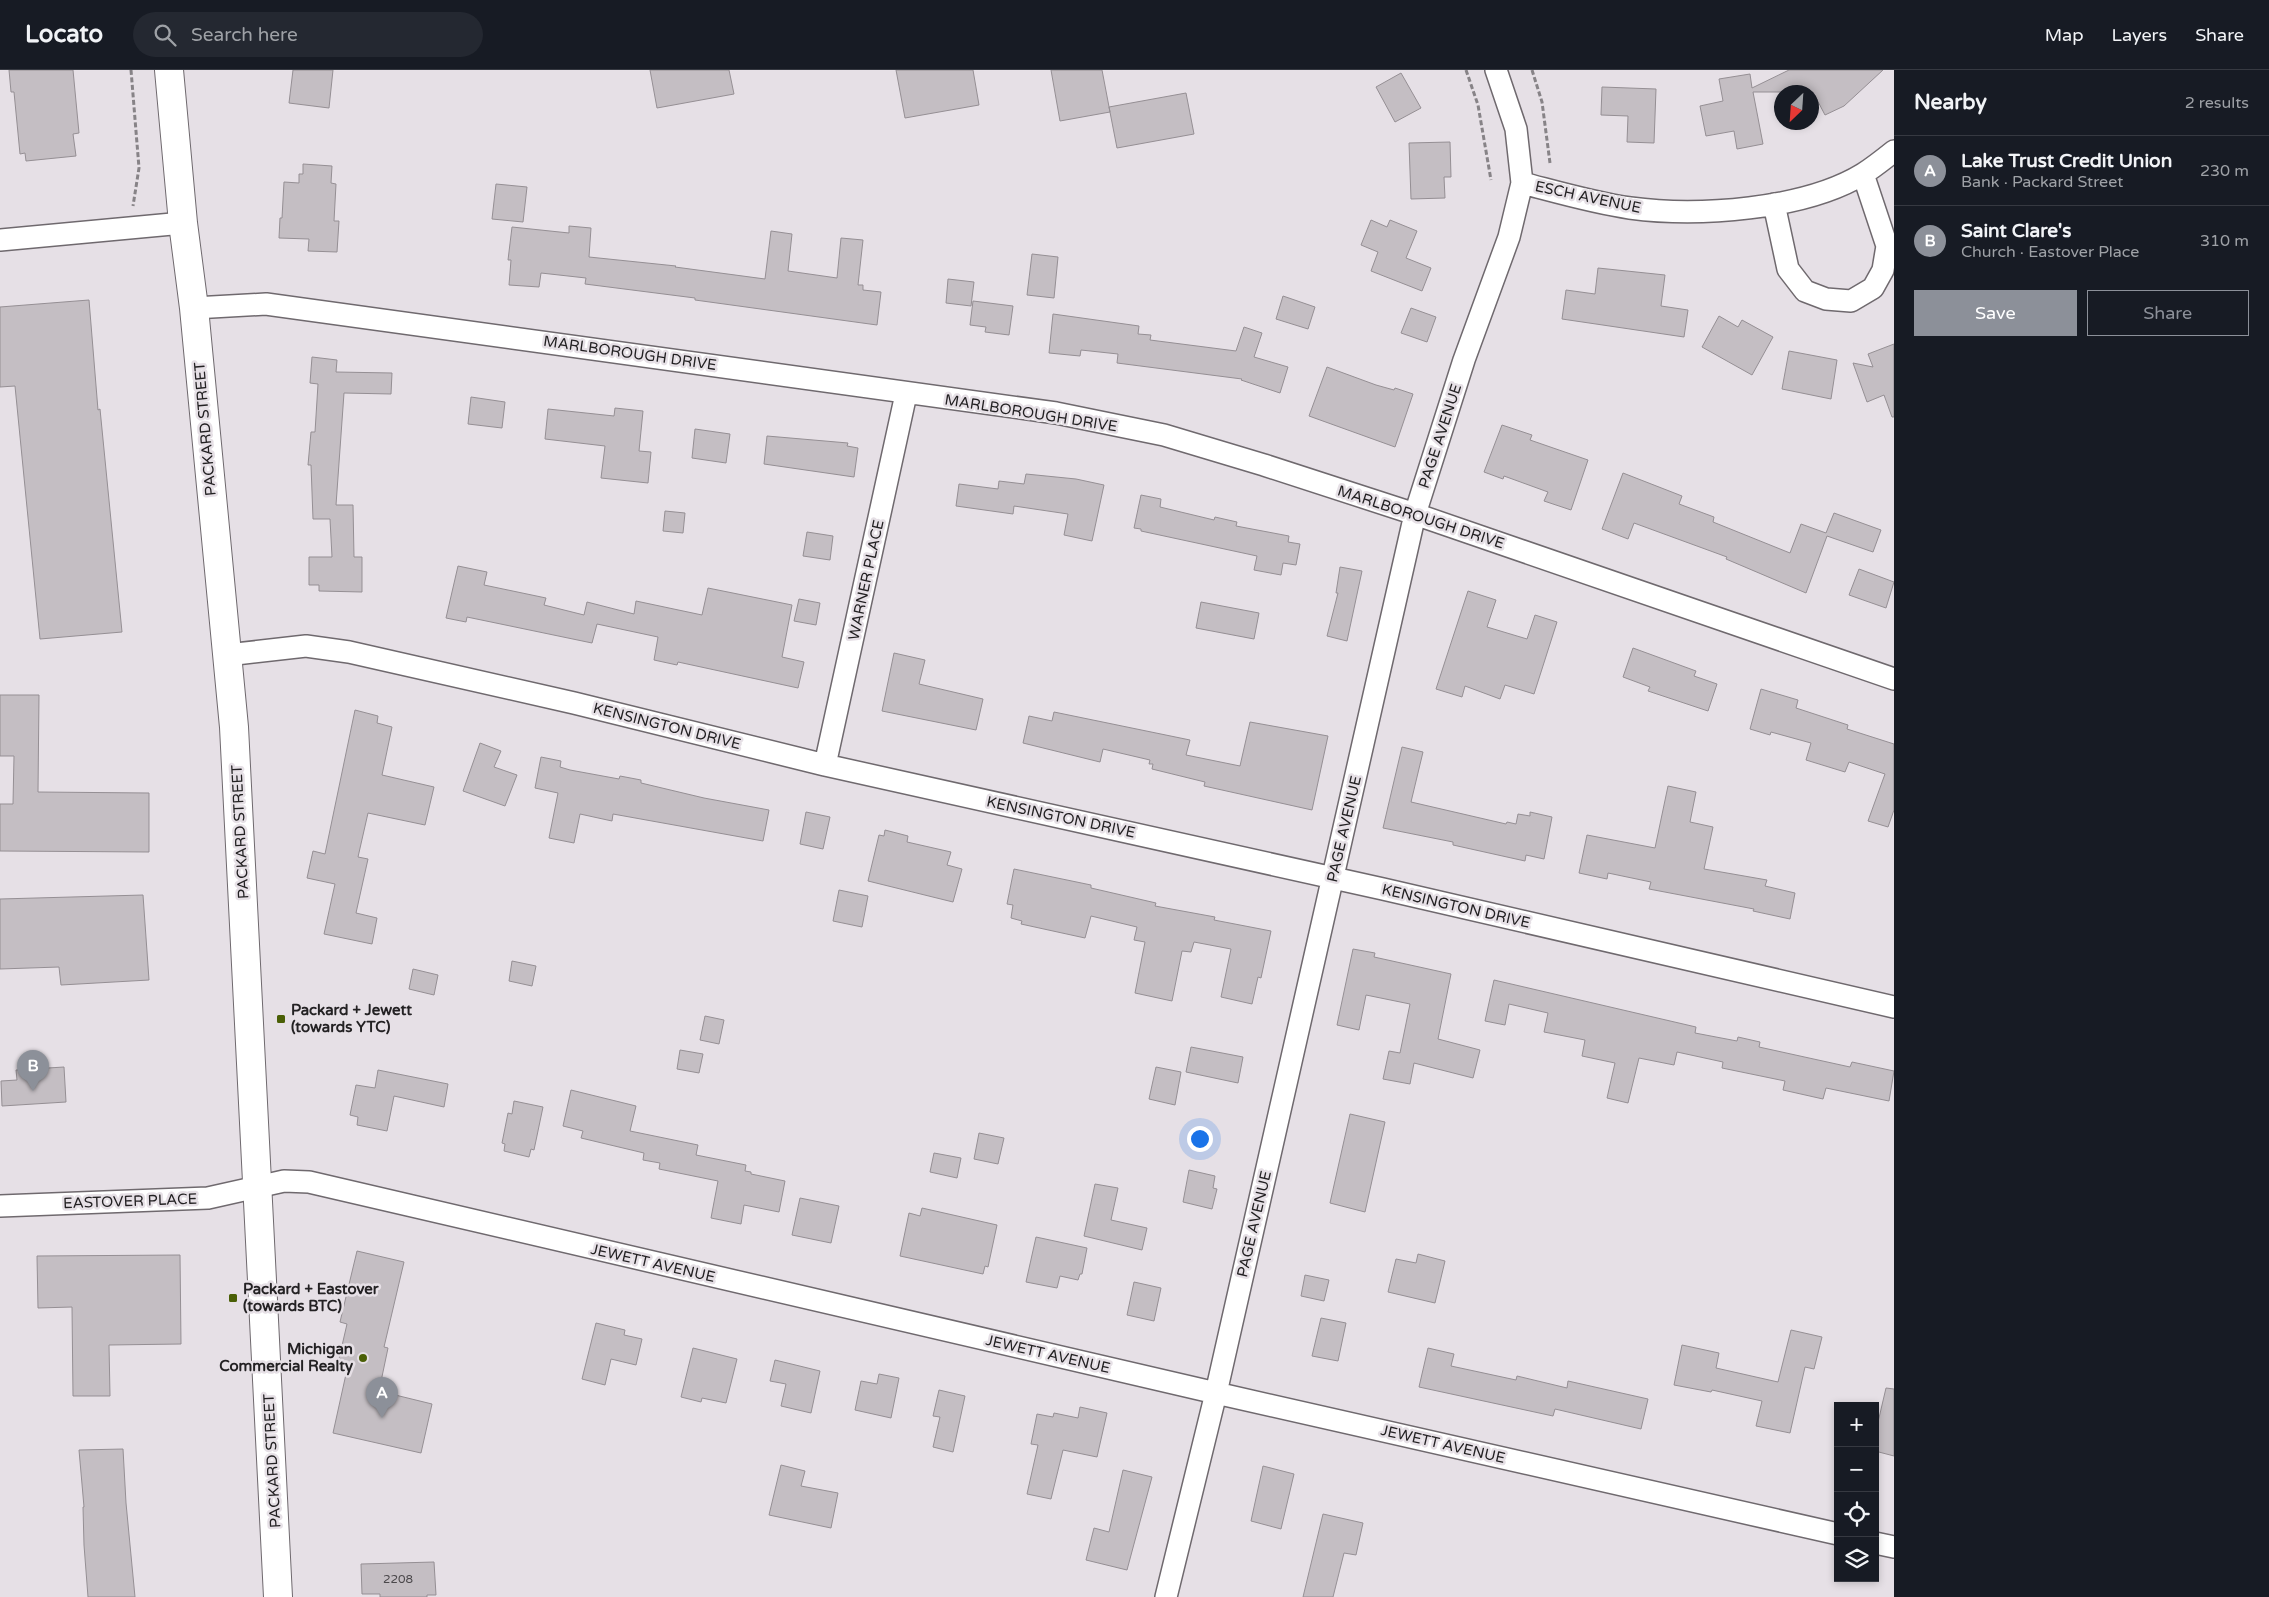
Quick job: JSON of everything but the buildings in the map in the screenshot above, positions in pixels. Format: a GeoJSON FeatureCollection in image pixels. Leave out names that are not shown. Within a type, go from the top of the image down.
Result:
{"type":"FeatureCollection","features":[{"type":"Feature","properties":{"kind":"main road","name":"PACKARD STREET"},"geometry":{"type":"LineString","coordinates":[[169,70],[227,655],[240,827],[278,1597]]}},
{"type":"Feature","properties":{"kind":"street","name":"PAGE AVENUE"},"geometry":{"type":"LineString","coordinates":[[1166,1597],[1216,1393],[1415,514],[1464,360],[1510,237],[1522,183],[1516,129],[1496,70]]}},
{"type":"Feature","properties":{"kind":"street","name":"ESCH AVENUE"},"geometry":{"type":"LineString","coordinates":[[1522,183],[1629,208],[1701,213],[1774,204],[1821,193],[1863,174],[1894,151]]}},
{"type":"Feature","properties":{"kind":"street"},"geometry":{"type":"LineString","coordinates":[[1774,204],[1788,270],[1805,291],[1826,298],[1851,300],[1872,288],[1883,270],[1887,246],[1863,174]]}},
{"type":"Feature","properties":{"kind":"street"},"geometry":{"type":"LineString","coordinates":[[0,240],[183,223]]}},
{"type":"Feature","properties":{"kind":"street","name":"MARLBOROUGH DRIVE"},"geometry":{"type":"LineString","coordinates":[[194,308],[266,304],[684,360],[906,394],[1056,414],[1164,435],[1415,514],[1894,680]]}},
{"type":"Feature","properties":{"kind":"street","name":"WARNER PLACE"},"geometry":{"type":"LineString","coordinates":[[825,765],[906,394]]}},
{"type":"Feature","properties":{"kind":"street","name":"KENSINGTON DRIVE"},"geometry":{"type":"LineString","coordinates":[[227,655],[306,646],[327,648],[574,703],[825,765],[1333,878],[1894,1007]]}},
{"type":"Feature","properties":{"kind":"street","name":"JEWETT AVENUE"},"geometry":{"type":"LineString","coordinates":[[258,1188],[284,1182],[309,1182],[1216,1393],[1834,1533]]}},
{"type":"Feature","properties":{"kind":"street","name":"EASTOVER PLACE"},"geometry":{"type":"LineString","coordinates":[[0,1206],[208,1198],[258,1188]]}},
{"type":"Feature","properties":{"kind":"street"},"geometry":{"type":"LineString","coordinates":[[1879,1544],[1894,1547]]}},
{"type":"Feature","properties":{"kind":"path"},"geometry":{"type":"LineString","coordinates":[[131,70],[140,168],[133,210]]}},
{"type":"Feature","properties":{"kind":"path"},"geometry":{"type":"LineString","coordinates":[[1466,70],[1478,105],[1491,180]]}},
{"type":"Feature","properties":{"kind":"path"},"geometry":{"type":"LineString","coordinates":[[1532,70],[1542,102],[1550,163]]}},
{"type":"Feature","properties":{"kind":"place","name":"Packard + Jewett (towards YTC)"},"geometry":{"type":"Point","coordinates":[281,1019]}},
{"type":"Feature","properties":{"kind":"place","name":"Saint Clare's"},"geometry":{"type":"Point","coordinates":[33,1091]}},
{"type":"Feature","properties":{"kind":"place","name":"Packard + Eastover (towards BTC)"},"geometry":{"type":"Point","coordinates":[233,1298]}},
{"type":"Feature","properties":{"kind":"place","name":"Michigan Commercial Realty"},"geometry":{"type":"Point","coordinates":[363,1358]}},
{"type":"Feature","properties":{"kind":"place","name":"Lake Trust Credit Union"},"geometry":{"type":"Point","coordinates":[382,1418]}}]}
